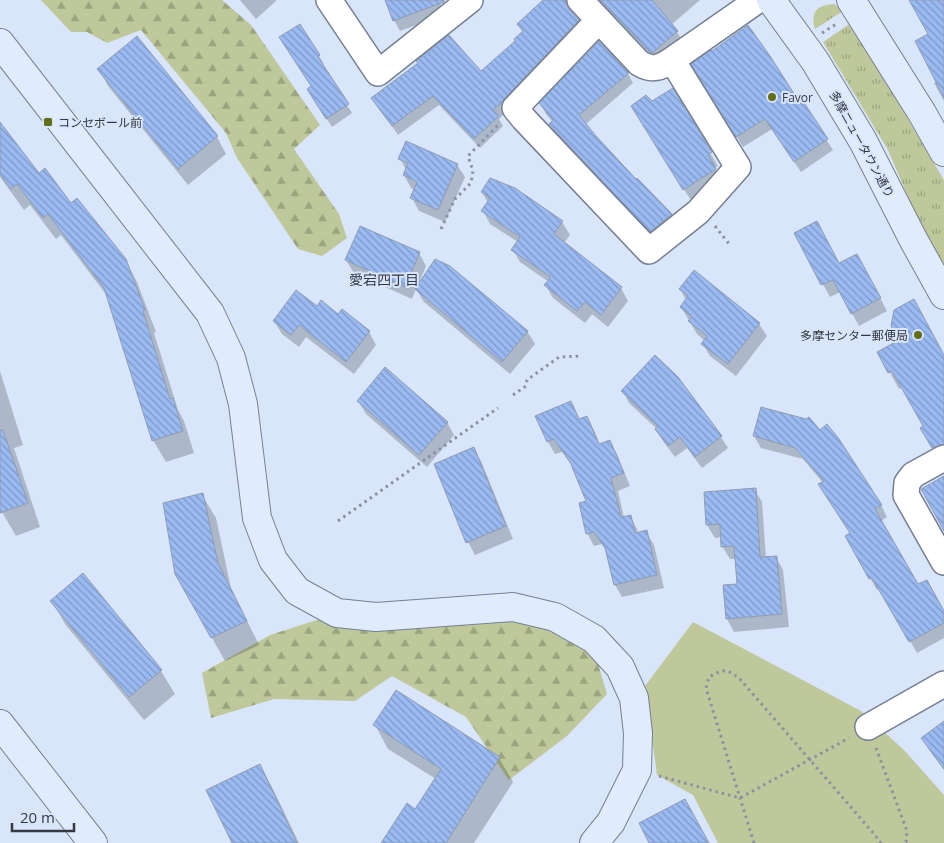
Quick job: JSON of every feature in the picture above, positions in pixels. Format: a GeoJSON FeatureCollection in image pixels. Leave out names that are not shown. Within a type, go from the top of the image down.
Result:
{"type":"FeatureCollection","features":[{"type":"Feature","properties":{"kind":"street"},"geometry":{"type":"LineString","coordinates":[[329,0],[378,73],[470,0]]}},
{"type":"Feature","properties":{"kind":"street"},"geometry":{"type":"LineString","coordinates":[[580,0],[639,63],[653,68],[662,67],[758,0]]}},
{"type":"Feature","properties":{"kind":"street","name":"多摩ニュータウン通り"},"geometry":{"type":"LineString","coordinates":[[771,0],[815,61],[863,141],[944,295]]}},
{"type":"Feature","properties":{"kind":"street"},"geometry":{"type":"LineString","coordinates":[[845,11],[922,113],[944,152]]}},
{"type":"Feature","properties":{"kind":"street"},"geometry":{"type":"LineString","coordinates":[[599,20],[515,108],[649,251],[698,212],[738,167],[672,60]]}},
{"type":"Feature","properties":{"kind":"street"},"geometry":{"type":"LineString","coordinates":[[0,43],[210,313],[231,358],[243,404],[257,518],[273,560],[297,591],[337,613],[376,617],[513,607],[555,617],[594,639],[620,667],[634,698],[638,733],[638,770],[611,822],[594,843]]}},
{"type":"Feature","properties":{"kind":"street"},"geometry":{"type":"LineString","coordinates":[[944,458],[913,475],[907,483],[906,495],[944,562]]}},
{"type":"Feature","properties":{"kind":"street"},"geometry":{"type":"LineString","coordinates":[[868,727],[944,684]]}},
{"type":"Feature","properties":{"kind":"street"},"geometry":{"type":"LineString","coordinates":[[0,724],[93,843]]}},
{"type":"Feature","properties":{"kind":"path"},"geometry":{"type":"LineString","coordinates":[[820,35],[845,11]]}},
{"type":"Feature","properties":{"kind":"path"},"geometry":{"type":"LineString","coordinates":[[441,229],[455,199],[471,183],[473,171],[468,156],[515,108]]}},
{"type":"Feature","properties":{"kind":"path"},"geometry":{"type":"LineString","coordinates":[[710,219],[730,245]]}},
{"type":"Feature","properties":{"kind":"path"},"geometry":{"type":"LineString","coordinates":[[513,395],[526,386],[527,380],[559,356],[582,356]]}},
{"type":"Feature","properties":{"kind":"path"},"geometry":{"type":"LineString","coordinates":[[338,521],[498,408]]}},
{"type":"Feature","properties":{"kind":"path"},"geometry":{"type":"LineString","coordinates":[[754,843],[706,688],[709,677],[720,671],[730,671],[739,678],[811,759],[881,843]]}},
{"type":"Feature","properties":{"kind":"path"},"geometry":{"type":"LineString","coordinates":[[638,770],[740,798],[868,727],[908,831],[906,842],[904,843]]}},
{"type":"Feature","properties":{"kind":"green space"},"geometry":{"type":"Polygon","coordinates":[[[41,0],[222,0],[251,25],[320,125],[294,149],[339,214],[347,238],[322,256],[298,249],[237,158],[226,133],[141,30],[107,43],[87,32],[71,32],[41,0]]]}},
{"type":"Feature","properties":{"kind":"green space"},"geometry":{"type":"Polygon","coordinates":[[[834,4],[843,11],[815,29],[813,18],[816,10],[823,6],[834,4]]]}},
{"type":"Feature","properties":{"kind":"green space"},"geometry":{"type":"Polygon","coordinates":[[[851,23],[944,180],[944,269],[923,232],[888,150],[823,42],[851,23]]]}},
{"type":"Feature","properties":{"kind":"green space"},"geometry":{"type":"Polygon","coordinates":[[[515,612],[556,621],[596,657],[607,694],[567,736],[509,780],[466,717],[392,676],[355,701],[274,699],[211,718],[202,673],[270,635],[326,617],[515,612]]]}},
{"type":"Feature","properties":{"kind":"green space"},"geometry":{"type":"Polygon","coordinates":[[[693,622],[861,711],[904,750],[944,795],[944,843],[718,843],[693,795],[657,775],[645,686],[693,622]]]}},
{"type":"Feature","properties":{"kind":"building"},"geometry":{"type":"Polygon","coordinates":[[[385,0],[444,0],[444,2],[393,21],[385,0]]]}},
{"type":"Feature","properties":{"kind":"building"},"geometry":{"type":"Polygon","coordinates":[[[543,0],[566,0],[569,9],[579,20],[493,110],[499,116],[474,139],[433,96],[392,126],[371,98],[418,63],[416,61],[449,35],[481,71],[515,41],[514,39],[523,31],[517,24],[543,0]]]}},
{"type":"Feature","properties":{"kind":"building"},"geometry":{"type":"Polygon","coordinates":[[[600,0],[652,0],[678,31],[652,53],[600,0]]]}},
{"type":"Feature","properties":{"kind":"building"},"geometry":{"type":"Polygon","coordinates":[[[909,0],[944,0],[944,98],[915,41],[928,34],[909,0]]]}},
{"type":"Feature","properties":{"kind":"building"},"geometry":{"type":"Polygon","coordinates":[[[300,24],[320,55],[318,57],[349,104],[326,119],[307,89],[311,86],[279,37],[300,24]]]}},
{"type":"Feature","properties":{"kind":"building"},"geometry":{"type":"Polygon","coordinates":[[[748,25],[800,103],[803,101],[828,139],[794,162],[765,119],[736,137],[691,64],[748,25]]]}},
{"type":"Feature","properties":{"kind":"building"},"geometry":{"type":"Polygon","coordinates":[[[137,36],[218,136],[178,169],[97,69],[137,36]]]}},
{"type":"Feature","properties":{"kind":"building"},"geometry":{"type":"Polygon","coordinates":[[[599,41],[629,73],[579,115],[636,179],[672,214],[650,232],[549,124],[553,120],[539,103],[599,41]]]}},
{"type":"Feature","properties":{"kind":"building"},"geometry":{"type":"Polygon","coordinates":[[[673,88],[712,152],[708,155],[716,169],[683,190],[631,106],[646,95],[652,101],[673,88]]]}},
{"type":"Feature","properties":{"kind":"building"},"geometry":{"type":"Polygon","coordinates":[[[0,122],[39,173],[45,168],[71,203],[77,198],[126,259],[145,310],[143,311],[170,399],[173,398],[183,431],[152,441],[104,288],[48,214],[43,218],[17,184],[11,189],[0,174],[0,122]]]}},
{"type":"Feature","properties":{"kind":"building"},"geometry":{"type":"Polygon","coordinates":[[[406,141],[458,164],[438,210],[410,198],[417,182],[403,175],[408,163],[398,159],[406,141]]]}},
{"type":"Feature","properties":{"kind":"building"},"geometry":{"type":"Polygon","coordinates":[[[490,178],[515,188],[563,221],[554,234],[622,287],[601,315],[585,302],[577,311],[544,285],[551,277],[511,250],[520,237],[481,211],[490,198],[481,192],[490,178]]]}},
{"type":"Feature","properties":{"kind":"building"},"geometry":{"type":"Polygon","coordinates":[[[817,221],[839,263],[857,254],[881,298],[851,314],[833,280],[821,285],[794,233],[817,221]]]}},
{"type":"Feature","properties":{"kind":"building"},"geometry":{"type":"Polygon","coordinates":[[[360,226],[420,252],[405,287],[345,260],[360,226]]]}},
{"type":"Feature","properties":{"kind":"building"},"geometry":{"type":"Polygon","coordinates":[[[435,259],[450,266],[528,331],[502,362],[415,289],[435,259]]]}},
{"type":"Feature","properties":{"kind":"building"},"geometry":{"type":"Polygon","coordinates":[[[694,270],[760,323],[728,364],[701,344],[707,336],[688,321],[692,317],[680,307],[688,296],[679,289],[694,270]]]}},
{"type":"Feature","properties":{"kind":"building"},"geometry":{"type":"Polygon","coordinates":[[[296,290],[317,306],[321,300],[338,314],[342,309],[370,331],[346,362],[299,325],[291,335],[273,321],[296,290]]]}},
{"type":"Feature","properties":{"kind":"building"},"geometry":{"type":"Polygon","coordinates":[[[914,299],[944,355],[944,444],[932,448],[920,428],[923,426],[892,371],[888,373],[877,352],[899,340],[891,326],[894,310],[914,299]]]}},
{"type":"Feature","properties":{"kind":"building"},"geometry":{"type":"Polygon","coordinates":[[[655,355],[678,377],[722,436],[695,457],[680,437],[668,446],[655,429],[658,426],[621,391],[655,355]]]}},
{"type":"Feature","properties":{"kind":"building"},"geometry":{"type":"Polygon","coordinates":[[[385,367],[448,422],[419,455],[357,401],[385,367]]]}},
{"type":"Feature","properties":{"kind":"building"},"geometry":{"type":"Polygon","coordinates":[[[571,401],[579,419],[587,416],[599,444],[610,440],[624,473],[611,478],[621,517],[631,515],[635,533],[647,530],[657,575],[614,585],[605,548],[594,532],[586,534],[579,503],[586,501],[570,462],[554,439],[547,442],[535,416],[571,401]]]}},
{"type":"Feature","properties":{"kind":"building"},"geometry":{"type":"Polygon","coordinates":[[[761,407],[806,419],[809,417],[820,430],[827,424],[839,439],[882,505],[875,509],[918,584],[927,580],[944,611],[944,623],[909,642],[872,578],[869,579],[845,536],[850,533],[818,484],[824,481],[795,448],[753,436],[761,407]]]}},
{"type":"Feature","properties":{"kind":"building"},"geometry":{"type":"Polygon","coordinates":[[[0,430],[3,430],[28,503],[0,513],[0,430]]]}},
{"type":"Feature","properties":{"kind":"building"},"geometry":{"type":"Polygon","coordinates":[[[474,447],[506,526],[466,543],[434,464],[474,447]]]}},
{"type":"Feature","properties":{"kind":"building"},"geometry":{"type":"Polygon","coordinates":[[[944,476],[944,531],[921,489],[944,476]]]}},
{"type":"Feature","properties":{"kind":"building"},"geometry":{"type":"Polygon","coordinates":[[[756,488],[760,557],[777,556],[782,614],[726,619],[723,585],[737,584],[734,546],[721,547],[720,524],[706,525],[704,492],[756,488]]]}},
{"type":"Feature","properties":{"kind":"building"},"geometry":{"type":"Polygon","coordinates":[[[203,493],[218,563],[247,621],[211,638],[175,574],[163,503],[203,493]]]}},
{"type":"Feature","properties":{"kind":"building"},"geometry":{"type":"Polygon","coordinates":[[[83,573],[162,670],[129,697],[50,601],[83,573]]]}},
{"type":"Feature","properties":{"kind":"building"},"geometry":{"type":"Polygon","coordinates":[[[396,690],[500,757],[446,843],[381,843],[407,803],[415,809],[441,769],[373,725],[396,690]]]}},
{"type":"Feature","properties":{"kind":"building"},"geometry":{"type":"Polygon","coordinates":[[[944,721],[944,769],[921,738],[944,721]]]}},
{"type":"Feature","properties":{"kind":"building"},"geometry":{"type":"Polygon","coordinates":[[[260,764],[297,843],[232,843],[206,790],[260,764]]]}},
{"type":"Feature","properties":{"kind":"building"},"geometry":{"type":"Polygon","coordinates":[[[685,799],[709,843],[649,843],[639,823],[685,799]]]}},
{"type":"Feature","properties":{"kind":"place","name":"Favor"},"geometry":{"type":"Point","coordinates":[772,97]}},
{"type":"Feature","properties":{"kind":"place","name":"コンセボール前"},"geometry":{"type":"Point","coordinates":[48,122]}},
{"type":"Feature","properties":{"kind":"place","name":"多摩センター郵便局"},"geometry":{"type":"Point","coordinates":[918,335]}},
{"type":"Feature","properties":{"kind":"district","name":"愛宕四丁目"},"geometry":{"type":"Point","coordinates":[384,279]}}]}
